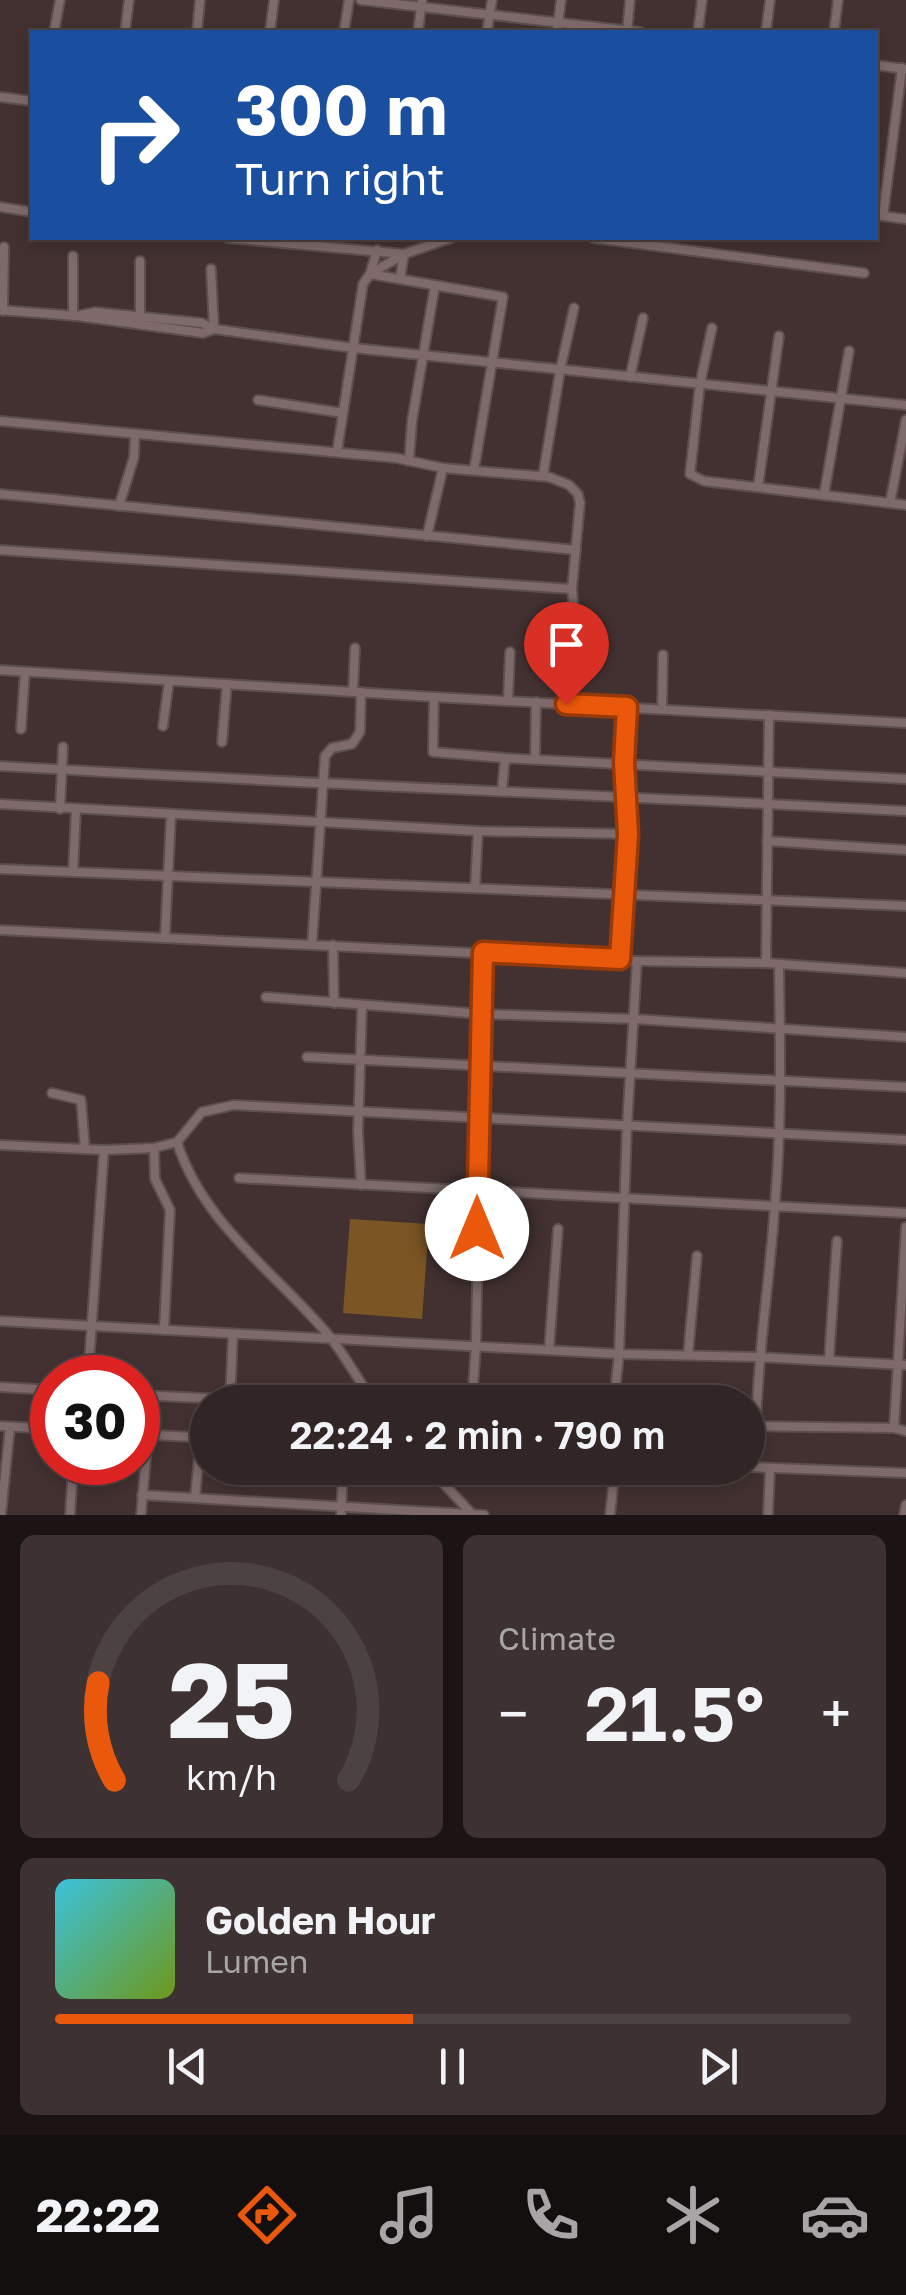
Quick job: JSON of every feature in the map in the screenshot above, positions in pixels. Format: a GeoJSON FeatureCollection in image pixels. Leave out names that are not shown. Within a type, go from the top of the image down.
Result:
{"type":"FeatureCollection","features":[{"type":"Feature","properties":{"kind":"street"},"geometry":{"type":"LineString","coordinates":[[54,30],[60,0]]}},
{"type":"Feature","properties":{"kind":"street"},"geometry":{"type":"LineString","coordinates":[[125,30],[129,0]]}},
{"type":"Feature","properties":{"kind":"street"},"geometry":{"type":"LineString","coordinates":[[197,30],[200,0]]}},
{"type":"Feature","properties":{"kind":"street"},"geometry":{"type":"LineString","coordinates":[[270,30],[274,0]]}},
{"type":"Feature","properties":{"kind":"street"},"geometry":{"type":"LineString","coordinates":[[344,30],[348,0]]}},
{"type":"Feature","properties":{"kind":"street"},"geometry":{"type":"LineString","coordinates":[[361,0],[422,3],[557,28],[592,30]]}},
{"type":"Feature","properties":{"kind":"street"},"geometry":{"type":"LineString","coordinates":[[487,30],[492,0]]}},
{"type":"Feature","properties":{"kind":"street"},"geometry":{"type":"LineString","coordinates":[[557,28],[561,0]]}},
{"type":"Feature","properties":{"kind":"street"},"geometry":{"type":"LineString","coordinates":[[627,30],[630,0]]}},
{"type":"Feature","properties":{"kind":"street"},"geometry":{"type":"LineString","coordinates":[[698,30],[702,0]]}},
{"type":"Feature","properties":{"kind":"street"},"geometry":{"type":"LineString","coordinates":[[766,30],[770,0]]}},
{"type":"Feature","properties":{"kind":"street"},"geometry":{"type":"LineString","coordinates":[[834,30],[838,0]]}},
{"type":"Feature","properties":{"kind":"street"},"geometry":{"type":"LineString","coordinates":[[418,30],[422,3]]}},
{"type":"Feature","properties":{"kind":"street"},"geometry":{"type":"LineString","coordinates":[[878,65],[904,69],[879,215],[906,219]]}},
{"type":"Feature","properties":{"kind":"street"},"geometry":{"type":"LineString","coordinates":[[0,96],[30,101]]}},
{"type":"Feature","properties":{"kind":"street"},"geometry":{"type":"LineString","coordinates":[[0,207],[30,212]]}},
{"type":"Feature","properties":{"kind":"street"},"geometry":{"type":"LineString","coordinates":[[253,240],[404,254]]}},
{"type":"Feature","properties":{"kind":"street"},"geometry":{"type":"LineString","coordinates":[[370,274],[404,254],[446,240]]}},
{"type":"Feature","properties":{"kind":"street"},"geometry":{"type":"LineString","coordinates":[[608,240],[864,274]]}},
{"type":"Feature","properties":{"kind":"street"},"geometry":{"type":"LineString","coordinates":[[4,248],[2,311],[204,333],[214,329]]}},
{"type":"Feature","properties":{"kind":"street"},"geometry":{"type":"LineString","coordinates":[[336,452],[363,284],[377,250]]}},
{"type":"Feature","properties":{"kind":"street"},"geometry":{"type":"LineString","coordinates":[[400,279],[404,254]]}},
{"type":"Feature","properties":{"kind":"street"},"geometry":{"type":"LineString","coordinates":[[73,256],[75,316]]}},
{"type":"Feature","properties":{"kind":"street"},"geometry":{"type":"LineString","coordinates":[[140,261],[140,316]]}},
{"type":"Feature","properties":{"kind":"street"},"geometry":{"type":"LineString","coordinates":[[212,268],[214,329]]}},
{"type":"Feature","properties":{"kind":"street"},"geometry":{"type":"LineString","coordinates":[[370,274],[503,297],[474,470]]}},
{"type":"Feature","properties":{"kind":"street"},"geometry":{"type":"LineString","coordinates":[[409,460],[435,285]]}},
{"type":"Feature","properties":{"kind":"street"},"geometry":{"type":"LineString","coordinates":[[544,476],[574,308]]}},
{"type":"Feature","properties":{"kind":"street"},"geometry":{"type":"LineString","coordinates":[[75,316],[95,312],[140,316],[422,356],[906,405]]}},
{"type":"Feature","properties":{"kind":"street"},"geometry":{"type":"LineString","coordinates":[[630,378],[644,318]]}},
{"type":"Feature","properties":{"kind":"street"},"geometry":{"type":"LineString","coordinates":[[712,328],[700,384],[690,474],[704,481],[906,505]]}},
{"type":"Feature","properties":{"kind":"street"},"geometry":{"type":"LineString","coordinates":[[758,488],[779,336]]}},
{"type":"Feature","properties":{"kind":"street"},"geometry":{"type":"LineString","coordinates":[[824,495],[849,352]]}},
{"type":"Feature","properties":{"kind":"street"},"geometry":{"type":"LineString","coordinates":[[258,400],[342,413]]}},
{"type":"Feature","properties":{"kind":"street"},"geometry":{"type":"LineString","coordinates":[[890,503],[906,420]]}},
{"type":"Feature","properties":{"kind":"street"},"geometry":{"type":"LineString","coordinates":[[0,421],[409,460],[443,468],[544,476],[570,485],[578,494],[572,589],[577,649]]}},
{"type":"Feature","properties":{"kind":"street"},"geometry":{"type":"LineString","coordinates":[[118,506],[134,457],[135,434]]}},
{"type":"Feature","properties":{"kind":"street"},"geometry":{"type":"LineString","coordinates":[[427,536],[443,468]]}},
{"type":"Feature","properties":{"kind":"street"},"geometry":{"type":"LineString","coordinates":[[0,494],[576,550]]}},
{"type":"Feature","properties":{"kind":"street"},"geometry":{"type":"LineString","coordinates":[[0,550],[572,589]]}},
{"type":"Feature","properties":{"kind":"street"},"geometry":{"type":"LineString","coordinates":[[312,944],[325,756],[332,748],[352,744],[360,732],[355,648]]}},
{"type":"Feature","properties":{"kind":"street"},"geometry":{"type":"LineString","coordinates":[[508,701],[510,652]]}},
{"type":"Feature","properties":{"kind":"street"},"geometry":{"type":"LineString","coordinates":[[662,655],[662,709]]}},
{"type":"Feature","properties":{"kind":"street"},"geometry":{"type":"LineString","coordinates":[[0,670],[906,722]]}},
{"type":"Feature","properties":{"kind":"street"},"geometry":{"type":"LineString","coordinates":[[21,729],[26,672]]}},
{"type":"Feature","properties":{"kind":"street"},"geometry":{"type":"LineString","coordinates":[[163,726],[169,680]]}},
{"type":"Feature","properties":{"kind":"street"},"geometry":{"type":"LineString","coordinates":[[222,742],[227,684]]}},
{"type":"Feature","properties":{"kind":"street"},"geometry":{"type":"LineString","coordinates":[[434,697],[433,752],[906,779]]}},
{"type":"Feature","properties":{"kind":"street"},"geometry":{"type":"LineString","coordinates":[[536,702],[536,759]]}},
{"type":"Feature","properties":{"kind":"street"},"geometry":{"type":"LineString","coordinates":[[620,959],[628,834],[624,762],[627,707]]}},
{"type":"Feature","properties":{"kind":"street"},"geometry":{"type":"LineString","coordinates":[[766,963],[769,715]]}},
{"type":"Feature","properties":{"kind":"street"},"geometry":{"type":"LineString","coordinates":[[60,809],[63,747]]}},
{"type":"Feature","properties":{"kind":"street"},"geometry":{"type":"LineString","coordinates":[[502,790],[505,758]]}},
{"type":"Feature","properties":{"kind":"street"},"geometry":{"type":"LineString","coordinates":[[0,766],[906,811]]}},
{"type":"Feature","properties":{"kind":"street"},"geometry":{"type":"LineString","coordinates":[[0,804],[478,831],[628,834]]}},
{"type":"Feature","properties":{"kind":"street"},"geometry":{"type":"LineString","coordinates":[[74,872],[76,810]]}},
{"type":"Feature","properties":{"kind":"street"},"geometry":{"type":"LineString","coordinates":[[165,936],[171,816]]}},
{"type":"Feature","properties":{"kind":"street"},"geometry":{"type":"LineString","coordinates":[[475,888],[478,831]]}},
{"type":"Feature","properties":{"kind":"street"},"geometry":{"type":"LineString","coordinates":[[767,841],[906,850]]}},
{"type":"Feature","properties":{"kind":"street"},"geometry":{"type":"LineString","coordinates":[[0,869],[906,906]]}},
{"type":"Feature","properties":{"kind":"street"},"geometry":{"type":"LineString","coordinates":[[2,928],[637,961],[766,963],[906,973]]}},
{"type":"Feature","properties":{"kind":"street"},"geometry":{"type":"LineString","coordinates":[[333,945],[334,1003]]}},
{"type":"Feature","properties":{"kind":"street"},"geometry":{"type":"LineString","coordinates":[[473,1385],[483,952]]}},
{"type":"Feature","properties":{"kind":"street"},"geometry":{"type":"LineString","coordinates":[[616,1385],[637,961]]}},
{"type":"Feature","properties":{"kind":"street"},"geometry":{"type":"LineString","coordinates":[[756,1385],[780,1134],[780,964]]}},
{"type":"Feature","properties":{"kind":"street"},"geometry":{"type":"LineString","coordinates":[[266,997],[482,1014],[906,1036]]}},
{"type":"Feature","properties":{"kind":"street"},"geometry":{"type":"LineString","coordinates":[[361,1184],[362,1006]]}},
{"type":"Feature","properties":{"kind":"street"},"geometry":{"type":"LineString","coordinates":[[306,1056],[906,1088]]}},
{"type":"Feature","properties":{"kind":"street"},"geometry":{"type":"LineString","coordinates":[[52,1094],[81,1100],[86,1149]]}},
{"type":"Feature","properties":{"kind":"street"},"geometry":{"type":"LineString","coordinates":[[0,1145],[154,1148],[177,1142],[202,1112],[234,1105],[906,1140]]}},
{"type":"Feature","properties":{"kind":"street"},"geometry":{"type":"LineString","coordinates":[[177,1142],[185,1167],[233,1240],[331,1339],[362,1385]]}},
{"type":"Feature","properties":{"kind":"street"},"geometry":{"type":"LineString","coordinates":[[154,1148],[155,1179],[170,1210],[164,1330]]}},
{"type":"Feature","properties":{"kind":"street"},"geometry":{"type":"LineString","coordinates":[[90,1355],[104,1150]]}},
{"type":"Feature","properties":{"kind":"street"},"geometry":{"type":"LineString","coordinates":[[238,1178],[906,1213]]}},
{"type":"Feature","properties":{"kind":"street"},"geometry":{"type":"LineString","coordinates":[[894,1428],[902,1365],[906,1227]]}},
{"type":"Feature","properties":{"kind":"street"},"geometry":{"type":"LineString","coordinates":[[550,1350],[558,1229]]}},
{"type":"Feature","properties":{"kind":"street"},"geometry":{"type":"LineString","coordinates":[[829,1359],[838,1241]]}},
{"type":"Feature","properties":{"kind":"street"},"geometry":{"type":"LineString","coordinates":[[688,1355],[697,1256]]}},
{"type":"Feature","properties":{"kind":"street"},"geometry":{"type":"LineString","coordinates":[[0,1321],[902,1365]]}},
{"type":"Feature","properties":{"kind":"street"},"geometry":{"type":"LineString","coordinates":[[231,1385],[233,1334]]}},
{"type":"Feature","properties":{"kind":"street"},"geometry":{"type":"LineString","coordinates":[[0,1387],[30,1389]]}},
{"type":"Feature","properties":{"kind":"street"},"geometry":{"type":"LineString","coordinates":[[160,1396],[190,1398]]}},
{"type":"Feature","properties":{"kind":"street"},"geometry":{"type":"LineString","coordinates":[[1,1515],[5,1426],[30,1428]]}},
{"type":"Feature","properties":{"kind":"street"},"geometry":{"type":"LineString","coordinates":[[765,1426],[906,1431]]}},
{"type":"Feature","properties":{"kind":"street"},"geometry":{"type":"LineString","coordinates":[[160,1435],[190,1437]]}},
{"type":"Feature","properties":{"kind":"street"},"geometry":{"type":"LineString","coordinates":[[765,1468],[906,1473]]}},
{"type":"Feature","properties":{"kind":"street"},"geometry":{"type":"LineString","coordinates":[[768,1515],[770,1468]]}},
{"type":"Feature","properties":{"kind":"street"},"geometry":{"type":"LineString","coordinates":[[70,1515],[73,1485]]}},
{"type":"Feature","properties":{"kind":"street"},"geometry":{"type":"LineString","coordinates":[[141,1515],[143,1485]]}},
{"type":"Feature","properties":{"kind":"street"},"geometry":{"type":"LineString","coordinates":[[196,1498],[198,1485]]}},
{"type":"Feature","properties":{"kind":"street"},"geometry":{"type":"LineString","coordinates":[[342,1511],[343,1485]]}},
{"type":"Feature","properties":{"kind":"street"},"geometry":{"type":"LineString","coordinates":[[445,1485],[473,1515]]}},
{"type":"Feature","properties":{"kind":"street"},"geometry":{"type":"LineString","coordinates":[[610,1515],[613,1485]]}},
{"type":"Feature","properties":{"kind":"street"},"geometry":{"type":"LineString","coordinates":[[142,1494],[342,1511],[484,1515]]}},
{"type":"Feature","properties":{"kind":"street"},"geometry":{"type":"LineString","coordinates":[[236,1515],[237,1500]]}},
{"type":"Feature","properties":{"kind":"street"},"geometry":{"type":"LineString","coordinates":[[904,1515],[906,1505]]}},
{"type":"Feature","properties":{"kind":"shaded area"},"geometry":{"type":"Polygon","coordinates":[[[350,1219],[429,1224],[422,1319],[343,1313],[350,1219]]]}},
{"type":"Feature","properties":{"kind":"route"},"geometry":{"type":"LineString","coordinates":[[477,1229],[483,952],[620,959],[628,834],[624,762],[627,707],[566,704]]}}]}
